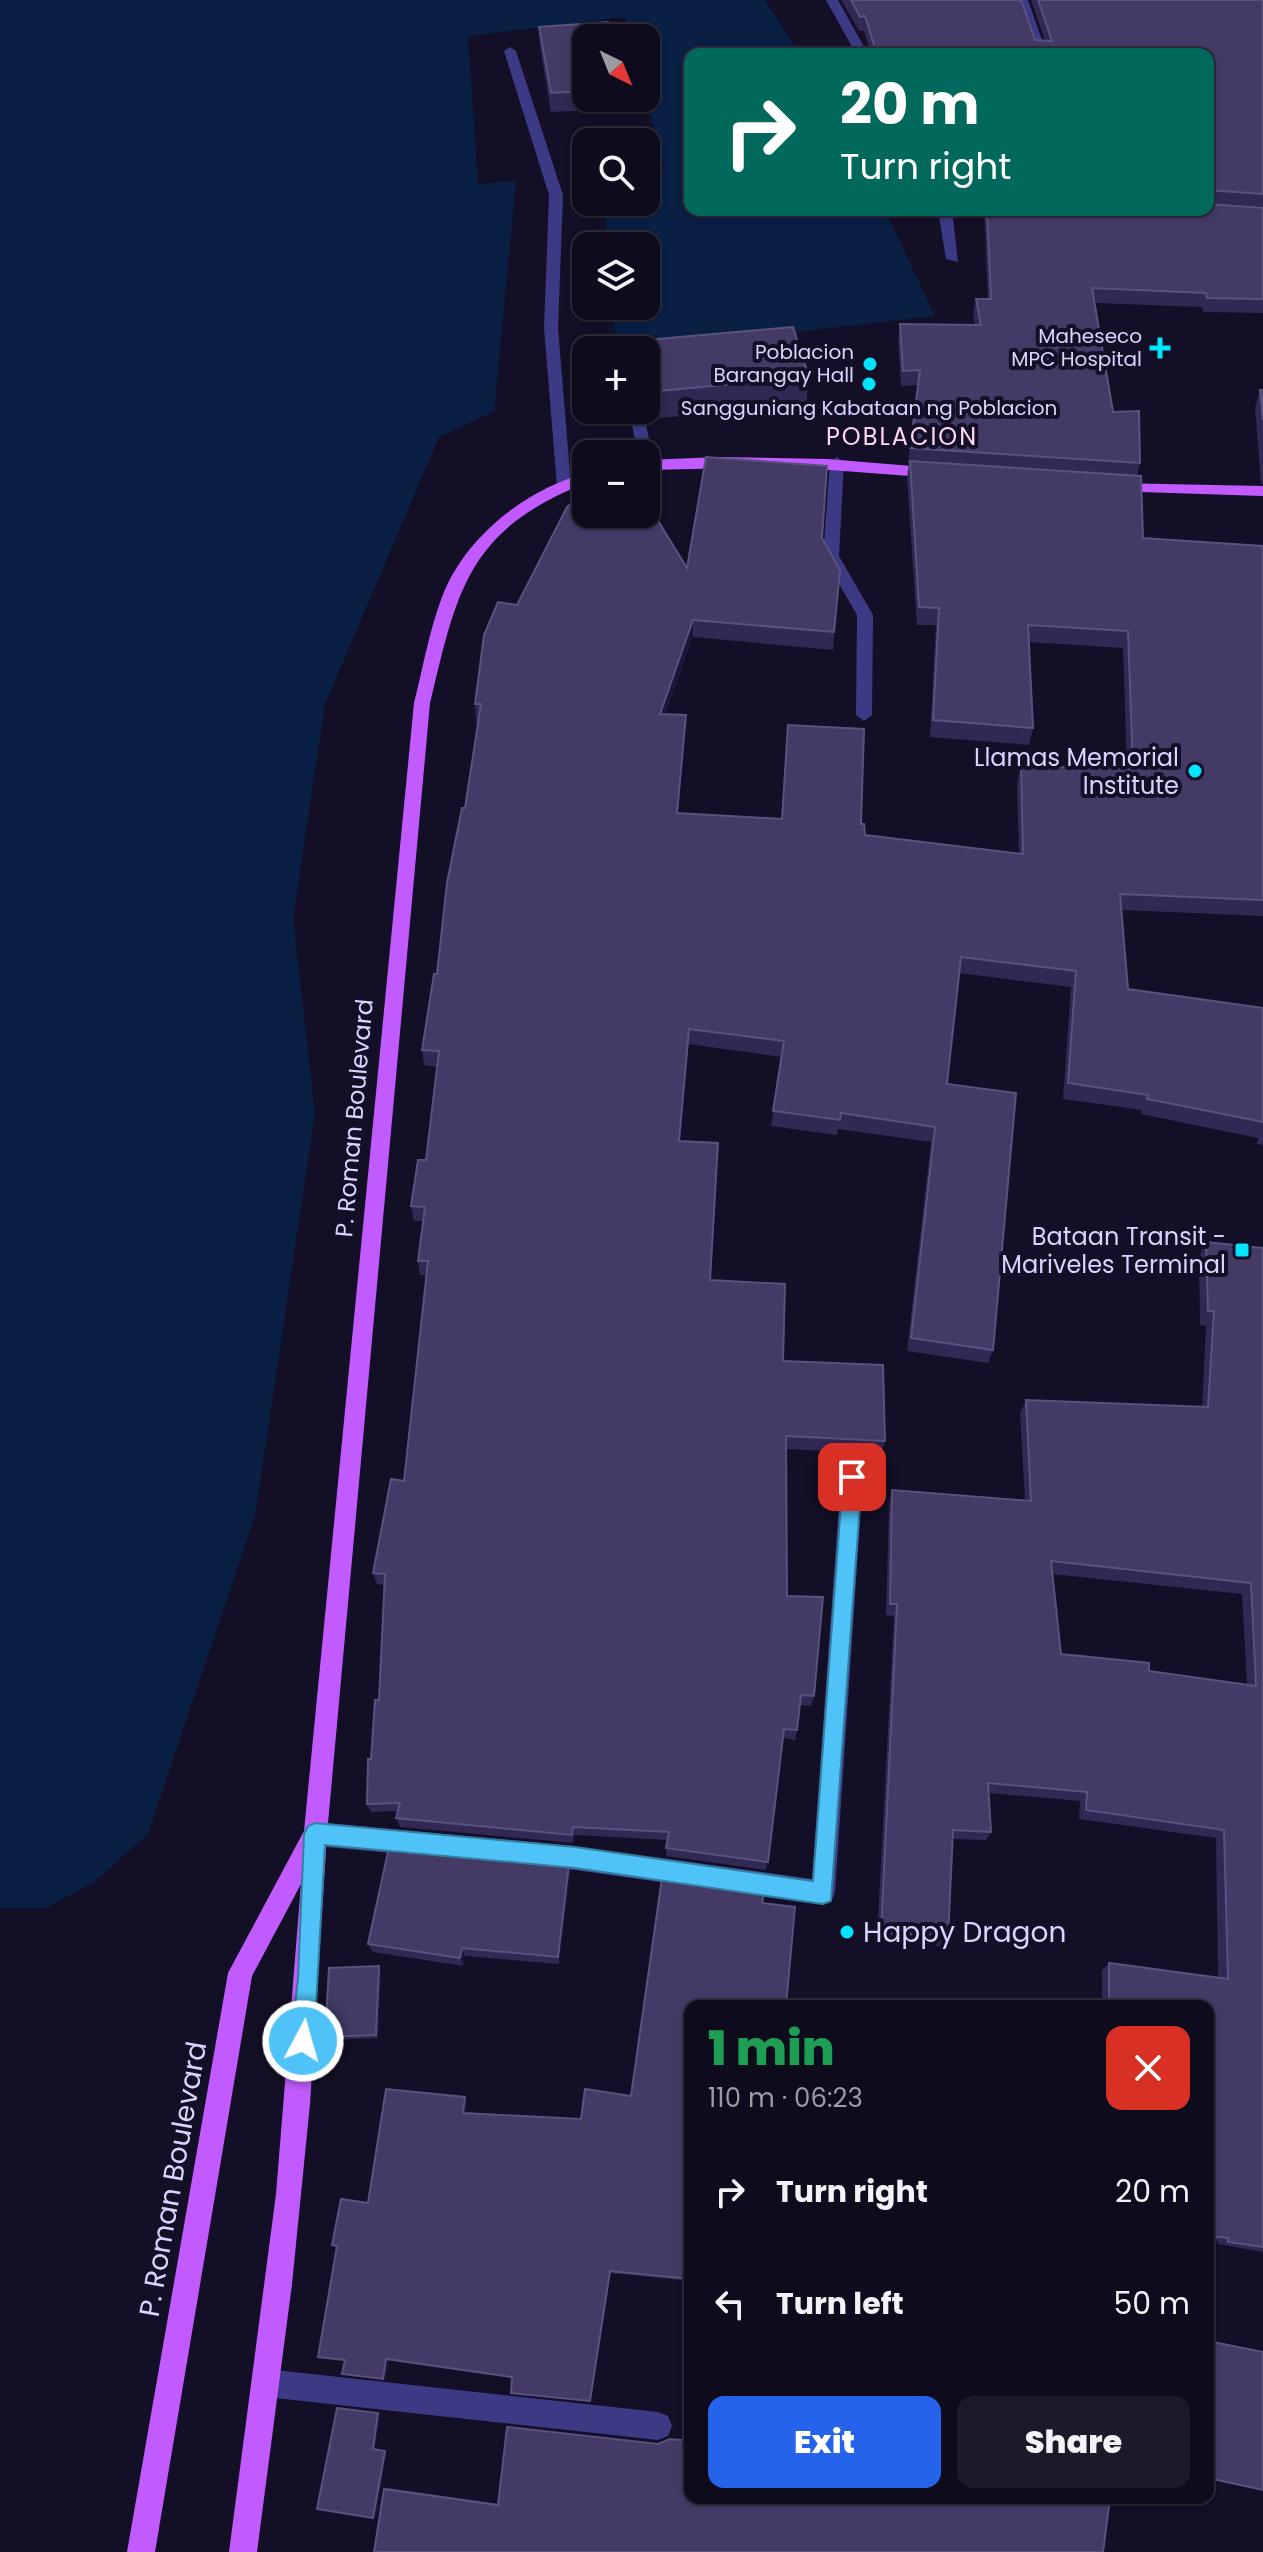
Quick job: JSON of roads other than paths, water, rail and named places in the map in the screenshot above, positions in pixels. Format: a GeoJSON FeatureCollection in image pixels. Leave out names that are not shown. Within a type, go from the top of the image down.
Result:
{"type":"FeatureCollection","features":[{"type":"Feature","properties":{"kind":"main road"},"geometry":{"type":"LineString","coordinates":[[660,460],[837,462],[958,475]]}},
{"type":"Feature","properties":{"kind":"main road","name":"P. Roman Boulevard"},"geometry":{"type":"LineString","coordinates":[[243,2552],[266,2383],[309,1978],[315,1834],[422,703],[451,593],[478,549],[522,510],[572,483]]}},
{"type":"Feature","properties":{"kind":"main road"},"geometry":{"type":"LineString","coordinates":[[1101,487],[1263,491]]}},
{"type":"Feature","properties":{"kind":"main road","name":"P. Roman Boulevard"},"geometry":{"type":"LineString","coordinates":[[141,2552],[240,1973],[315,1834]]}},
{"type":"Feature","properties":{"kind":"street"},"geometry":{"type":"LineString","coordinates":[[832,0],[859,48]]}},
{"type":"Feature","properties":{"kind":"street"},"geometry":{"type":"LineString","coordinates":[[1022,0],[1039,48]]}},
{"type":"Feature","properties":{"kind":"street"},"geometry":{"type":"LineString","coordinates":[[510,51],[556,195],[551,328],[564,486]]}},
{"type":"Feature","properties":{"kind":"street"},"geometry":{"type":"LineString","coordinates":[[946,216],[953,259]]}},
{"type":"Feature","properties":{"kind":"street"},"geometry":{"type":"LineString","coordinates":[[837,462],[831,556],[865,615],[864,715]]}},
{"type":"Feature","properties":{"kind":"street"},"geometry":{"type":"LineString","coordinates":[[315,1834],[575,1858],[823,1893],[852,1477]]}},
{"type":"Feature","properties":{"kind":"street"},"geometry":{"type":"LineString","coordinates":[[266,2383],[658,2426]]}},
{"type":"Feature","properties":{"kind":"water"},"geometry":{"type":"Polygon","coordinates":[[[0,0],[765,0],[796,48],[684,48],[684,216],[888,216],[935,316],[660,347],[660,336],[572,336],[572,375],[439,437],[325,704],[293,918],[315,1113],[255,1516],[148,1834],[94,1882],[46,1908],[0,1908],[0,0]]]}},
{"type":"Feature","properties":{"kind":"place","name":"Maheseco MPC Hospital"},"geometry":{"type":"Point","coordinates":[1160,348]}},
{"type":"Feature","properties":{"kind":"place","name":"Poblacion Barangay Hall"},"geometry":{"type":"Point","coordinates":[870,364]}},
{"type":"Feature","properties":{"kind":"place","name":"Sangguniang Kabataan ng Poblacion"},"geometry":{"type":"Point","coordinates":[869,384]}},
{"type":"Feature","properties":{"kind":"place","name":"Llamas Memorial Institute"},"geometry":{"type":"Point","coordinates":[1195,771]}},
{"type":"Feature","properties":{"kind":"place","name":"Bataan Transit - Mariveles Terminal"},"geometry":{"type":"Point","coordinates":[1242,1250]}},
{"type":"Feature","properties":{"kind":"place","name":"Happy Dragon"},"geometry":{"type":"Point","coordinates":[847,1932]}},
{"type":"Feature","properties":{"kind":"district","name":"POBLACION"},"geometry":{"type":"Point","coordinates":[902,436]}}]}
